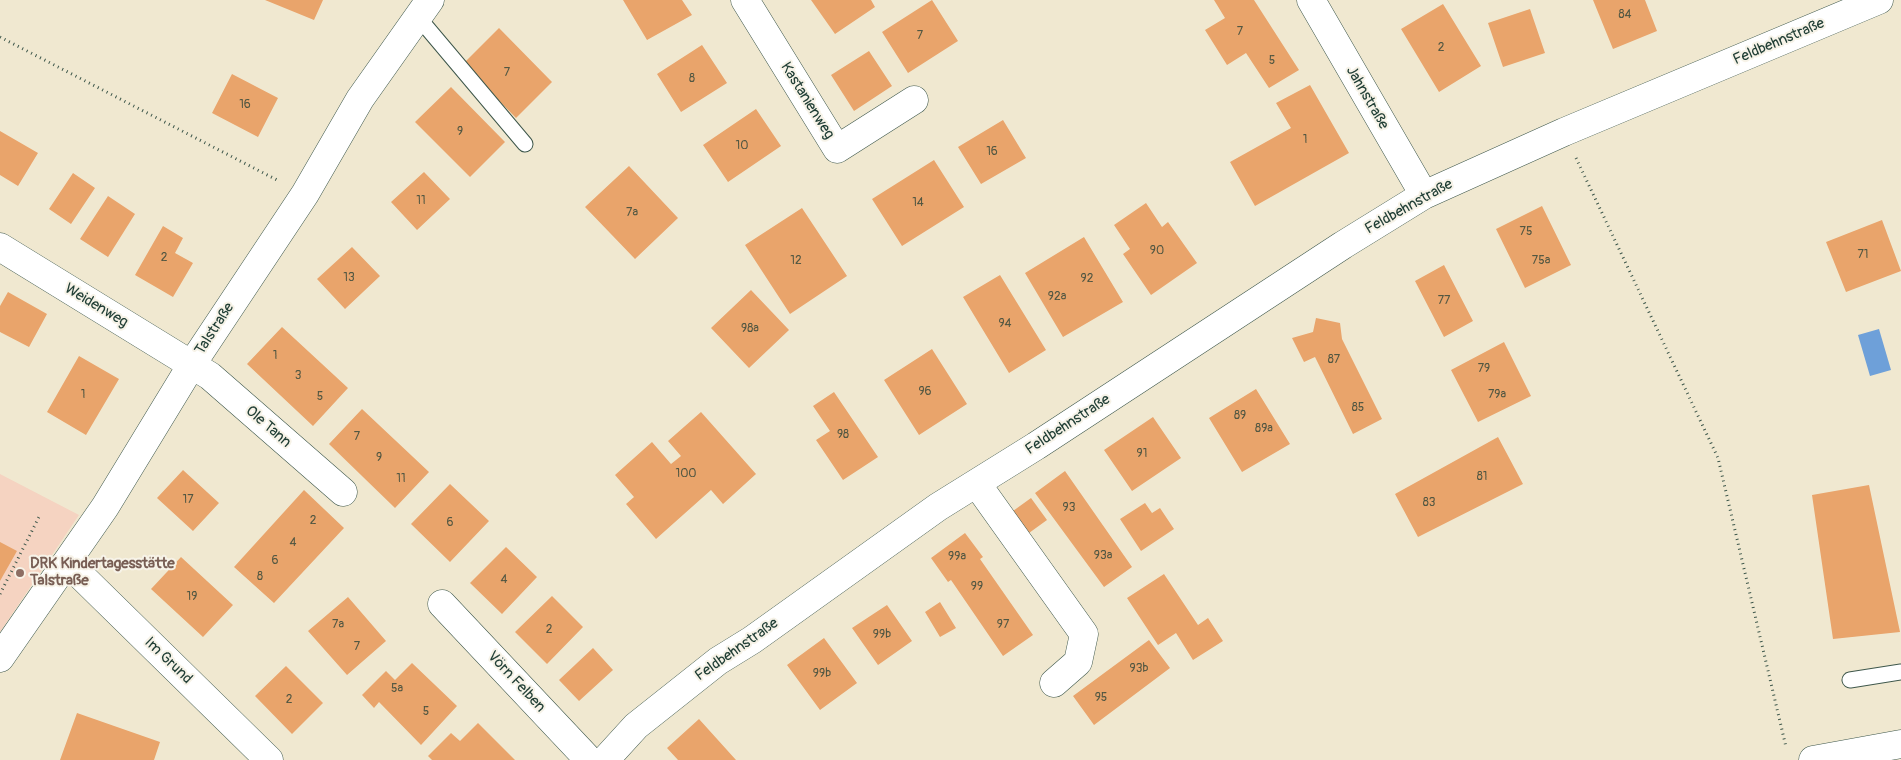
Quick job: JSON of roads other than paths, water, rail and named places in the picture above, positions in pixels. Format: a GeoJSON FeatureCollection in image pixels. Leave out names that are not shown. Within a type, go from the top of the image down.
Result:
{"type":"FeatureCollection","features":[{"type":"Feature","properties":{"kind":"street","name":"Kastanienweg"},"geometry":{"type":"LineString","coordinates":[[745,0],[837,149],[914,100]]}},
{"type":"Feature","properties":{"kind":"street","name":"Jahnstraße"},"geometry":{"type":"LineString","coordinates":[[1311,0],[1424,195]]}},
{"type":"Feature","properties":{"kind":"street","name":"Feldbehnstraße"},"geometry":{"type":"LineString","coordinates":[[605,760],[636,726],[718,661],[752,640],[938,507],[977,484],[1343,244],[1424,195],[1564,132],[1879,0]]}},
{"type":"Feature","properties":{"kind":"street","name":"Talstraße"},"geometry":{"type":"LineString","coordinates":[[0,658],[105,507],[192,364],[304,194],[360,99],[424,9]]}},
{"type":"Feature","properties":{"kind":"street","name":"Weidenweg"},"geometry":{"type":"LineString","coordinates":[[0,247],[192,364]]}},
{"type":"Feature","properties":{"kind":"street","name":"Ole Tann"},"geometry":{"type":"LineString","coordinates":[[192,364],[210,376],[343,492]]}},
{"type":"Feature","properties":{"kind":"street"},"geometry":{"type":"LineString","coordinates":[[977,484],[1084,634],[1078,662],[1054,683]]}},
{"type":"Feature","properties":{"kind":"street","name":"Im Grund"},"geometry":{"type":"LineString","coordinates":[[67,562],[269,760]]}},
{"type":"Feature","properties":{"kind":"street","name":"Vörn Felben"},"geometry":{"type":"LineString","coordinates":[[442,604],[589,760]]}},
{"type":"Feature","properties":{"kind":"street"},"geometry":{"type":"LineString","coordinates":[[1813,760],[1901,744]]}},
{"type":"Feature","properties":{"kind":"lane"},"geometry":{"type":"LineString","coordinates":[[424,9],[525,144]]}},
{"type":"Feature","properties":{"kind":"lane"},"geometry":{"type":"LineString","coordinates":[[1850,680],[1901,672]]}},
{"type":"Feature","properties":{"kind":"water"},"geometry":{"type":"Polygon","coordinates":[[[1879,329],[1891,370],[1870,376],[1858,335],[1879,329]]]}},
{"type":"Feature","properties":{"kind":"place","name":"DRK Kindertagesstätte Talstraße"},"geometry":{"type":"Point","coordinates":[20,573]}}]}
